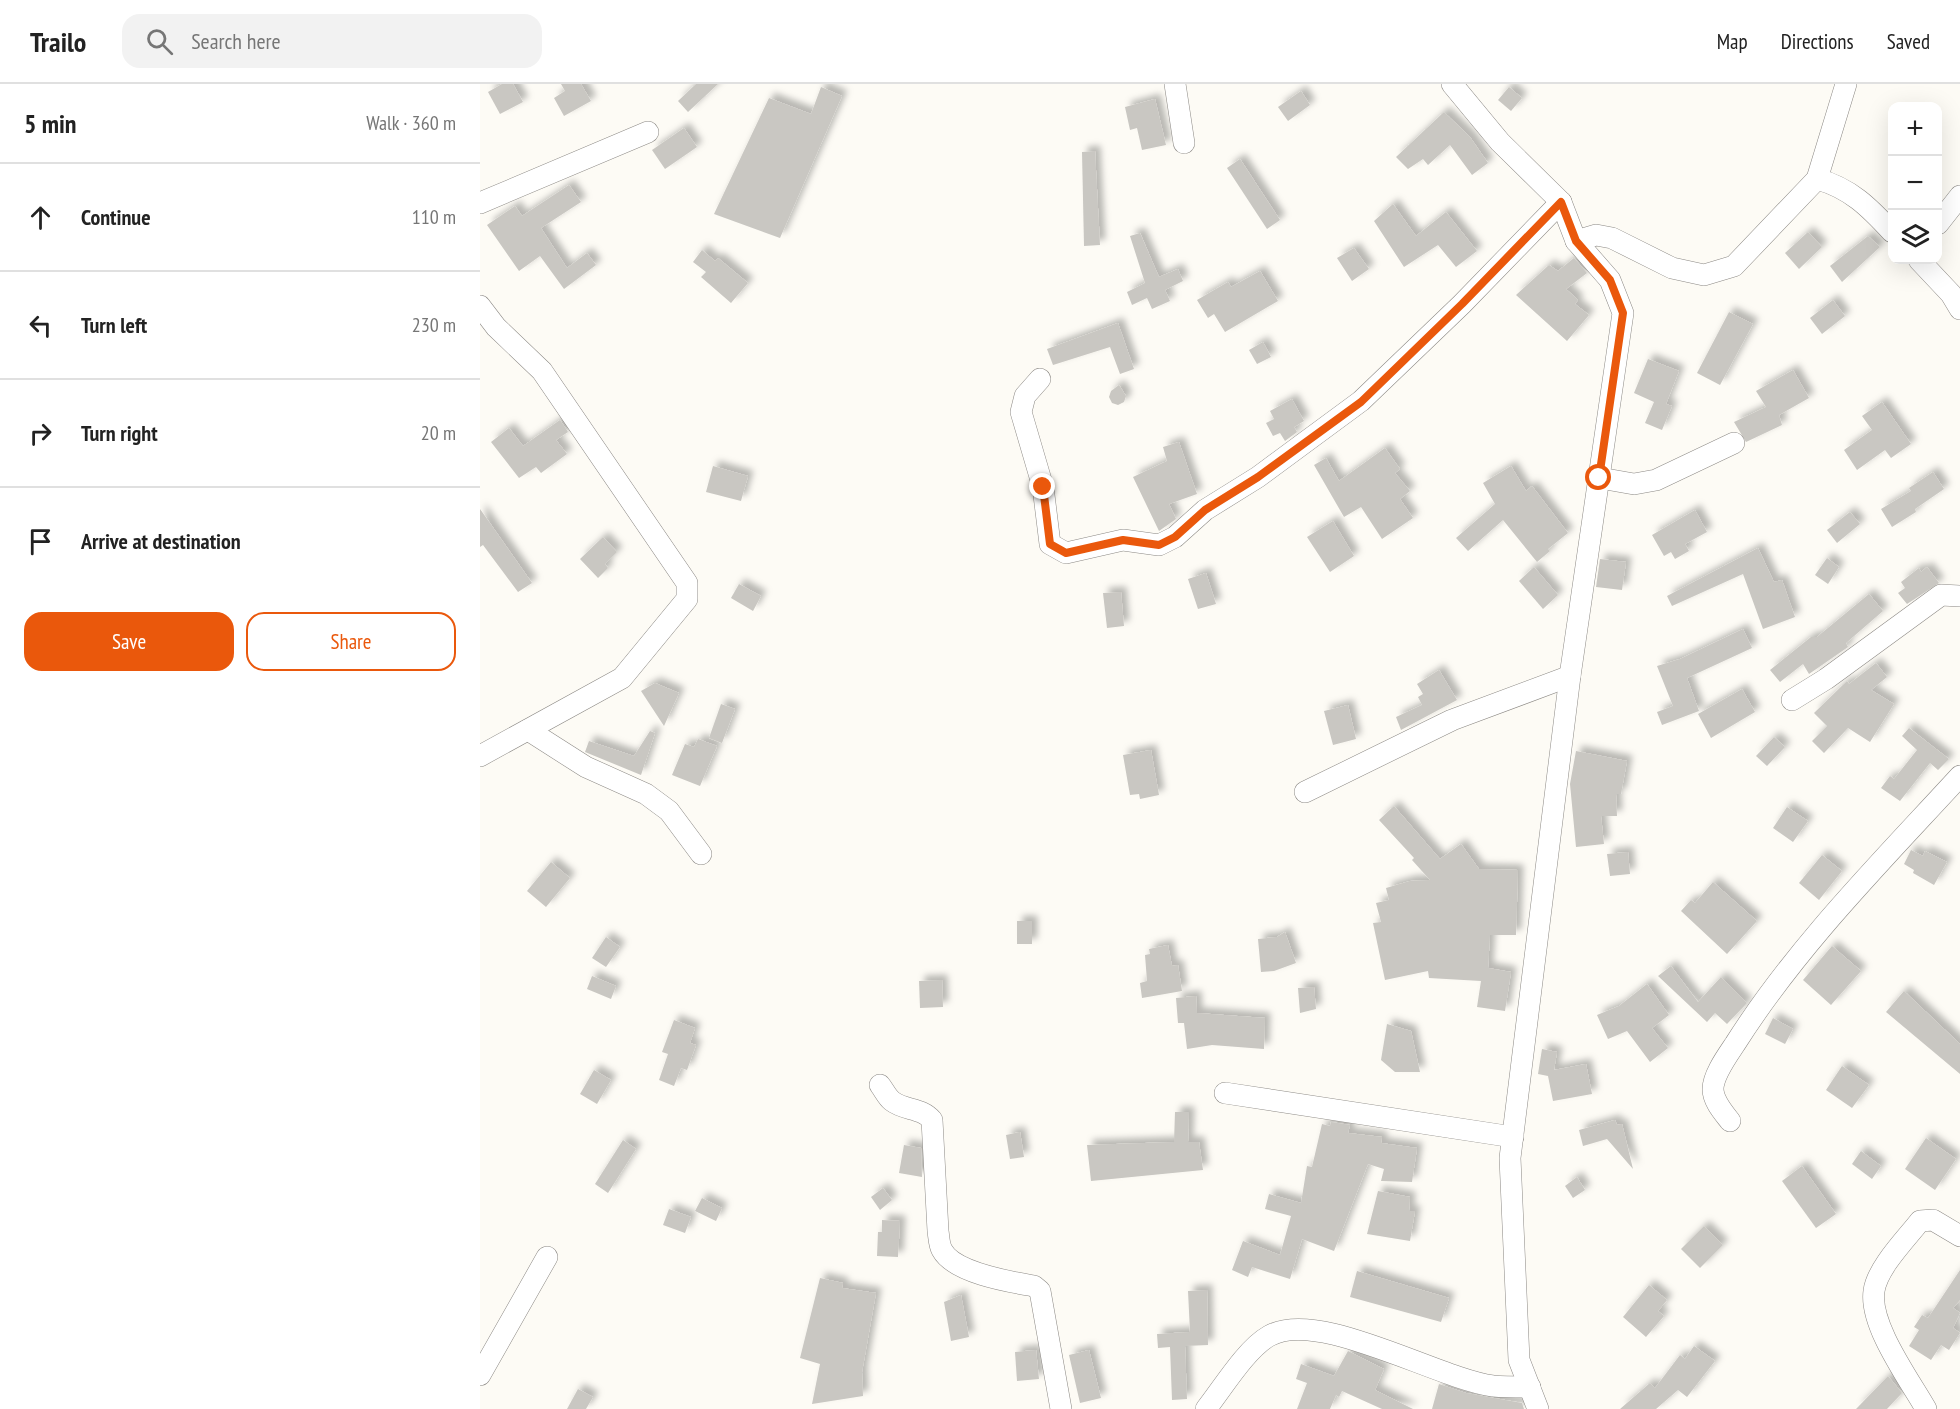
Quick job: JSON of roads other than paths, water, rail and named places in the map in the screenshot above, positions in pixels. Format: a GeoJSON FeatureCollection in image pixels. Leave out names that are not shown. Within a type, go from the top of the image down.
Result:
{"type":"FeatureCollection","features":[{"type":"Feature","properties":{"kind":"street"},"geometry":{"type":"LineString","coordinates":[[1176,84],[1184,143]]}},
{"type":"Feature","properties":{"kind":"street"},"geometry":{"type":"LineString","coordinates":[[1452,84],[1500,142],[1561,202],[1576,241],[1610,280],[1623,313],[1570,676],[1510,1158],[1519,1360],[1538,1409]]}},
{"type":"Feature","properties":{"kind":"street"},"geometry":{"type":"LineString","coordinates":[[1576,241],[1596,235],[1612,238],[1671,268],[1704,275],[1734,266],[1817,179],[1846,84]]}},
{"type":"Feature","properties":{"kind":"street"},"geometry":{"type":"LineString","coordinates":[[480,203],[648,132]]}},
{"type":"Feature","properties":{"kind":"street"},"geometry":{"type":"LineString","coordinates":[[1817,179],[1837,184],[1864,201],[1888,227]]}},
{"type":"Feature","properties":{"kind":"street"},"geometry":{"type":"LineString","coordinates":[[1942,219],[1960,196]]}},
{"type":"Feature","properties":{"kind":"street"},"geometry":{"type":"LineString","coordinates":[[1040,379],[1024,396],[1021,411],[1043,487],[1050,544],[1066,553],[1123,540],[1159,545],[1175,537],[1205,510],[1258,477],[1361,402],[1462,304],[1561,202]]}},
{"type":"Feature","properties":{"kind":"street"},"geometry":{"type":"LineString","coordinates":[[1922,264],[1951,294],[1960,309]]}},
{"type":"Feature","properties":{"kind":"street"},"geometry":{"type":"LineString","coordinates":[[480,306],[496,327],[542,371],[687,583],[687,599],[622,678],[480,756]]}},
{"type":"Feature","properties":{"kind":"street"},"geometry":{"type":"LineString","coordinates":[[1599,478],[1634,484],[1656,480],[1734,443]]}},
{"type":"Feature","properties":{"kind":"street"},"geometry":{"type":"LineString","coordinates":[[1792,700],[1826,679],[1941,595],[1960,596]]}},
{"type":"Feature","properties":{"kind":"street"},"geometry":{"type":"LineString","coordinates":[[1305,792],[1452,720],[1570,676]]}},
{"type":"Feature","properties":{"kind":"street"},"geometry":{"type":"LineString","coordinates":[[528,730],[586,767],[646,794],[669,812],[701,854]]}},
{"type":"Feature","properties":{"kind":"street"},"geometry":{"type":"LineString","coordinates":[[1730,1121],[1718,1105],[1713,1089],[1724,1062],[1757,1010],[1860,885],[1960,776]]}},
{"type":"Feature","properties":{"kind":"street"},"geometry":{"type":"LineString","coordinates":[[880,1085],[890,1100],[900,1106],[919,1110],[932,1120],[940,1248],[945,1254],[981,1275],[1034,1286],[1040,1291],[1061,1409]]}},
{"type":"Feature","properties":{"kind":"street"},"geometry":{"type":"LineString","coordinates":[[1225,1093],[1513,1137]]}},
{"type":"Feature","properties":{"kind":"street"},"geometry":{"type":"LineString","coordinates":[[1926,1409],[1875,1316],[1874,1290],[1892,1256],[1920,1221],[1933,1220],[1960,1236]]}},
{"type":"Feature","properties":{"kind":"street"},"geometry":{"type":"LineString","coordinates":[[480,1375],[547,1257]]}},
{"type":"Feature","properties":{"kind":"street"},"geometry":{"type":"LineString","coordinates":[[1206,1409],[1256,1346],[1269,1335],[1294,1330],[1324,1330],[1492,1386],[1530,1387]]}}]}
